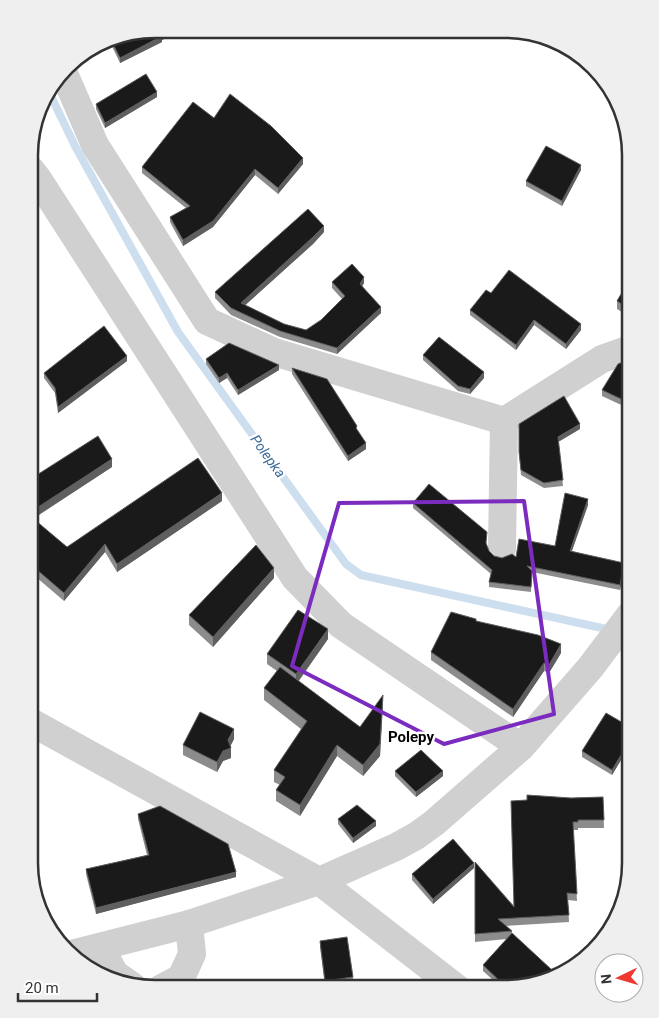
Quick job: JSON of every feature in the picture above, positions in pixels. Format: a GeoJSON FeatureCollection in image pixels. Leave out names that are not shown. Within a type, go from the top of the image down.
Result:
{"type":"FeatureCollection","features":[{"type":"Feature","properties":{"kind":"street"},"geometry":{"type":"LineString","coordinates":[[66,78],[95,145],[207,321],[274,352],[504,421],[602,359],[622,352]]}},
{"type":"Feature","properties":{"kind":"street"},"geometry":{"type":"LineString","coordinates":[[38,179],[295,578],[341,625],[521,748]]}},
{"type":"Feature","properties":{"kind":"street"},"geometry":{"type":"LineString","coordinates":[[502,548],[504,421]]}},
{"type":"Feature","properties":{"kind":"street"},"geometry":{"type":"LineString","coordinates":[[79,952],[189,924],[319,881],[416,836],[434,823],[521,748],[590,668],[621,626]]}},
{"type":"Feature","properties":{"kind":"street"},"geometry":{"type":"LineString","coordinates":[[38,726],[319,881],[446,980]]}},
{"type":"Feature","properties":{"kind":"street"},"geometry":{"type":"LineString","coordinates":[[177,980],[181,978],[192,954],[189,924]]}},
{"type":"Feature","properties":{"kind":"street"},"geometry":{"type":"LineString","coordinates":[[100,947],[115,974]]}},
{"type":"Feature","properties":{"kind":"highlighted area"},"geometry":{"type":"Polygon","coordinates":[[[524,501],[554,714],[444,744],[292,666],[339,503],[524,501]]]}},
{"type":"Feature","properties":{"kind":"building"},"geometry":{"type":"Polygon","coordinates":[[[139,38],[158,38],[120,58],[114,45],[139,38]]]}},
{"type":"Feature","properties":{"kind":"building"},"geometry":{"type":"Polygon","coordinates":[[[146,74],[157,92],[105,123],[96,104],[146,74]]]}},
{"type":"Feature","properties":{"kind":"building"},"geometry":{"type":"Polygon","coordinates":[[[230,94],[271,126],[303,158],[278,188],[255,169],[213,221],[183,240],[170,217],[190,206],[142,167],[193,102],[214,118],[230,94]]]}},
{"type":"Feature","properties":{"kind":"building"},"geometry":{"type":"Polygon","coordinates":[[[546,146],[581,165],[562,201],[526,181],[546,146]]]}},
{"type":"Feature","properties":{"kind":"building"},"geometry":{"type":"Polygon","coordinates":[[[308,209],[324,226],[241,303],[284,324],[306,330],[321,320],[345,296],[332,282],[352,264],[364,277],[360,284],[381,307],[337,348],[280,331],[231,308],[215,292],[308,209]]]}},
{"type":"Feature","properties":{"kind":"building"},"geometry":{"type":"Polygon","coordinates":[[[509,270],[581,324],[566,344],[534,320],[516,345],[470,310],[486,290],[491,293],[509,270]]]}},
{"type":"Feature","properties":{"kind":"building"},"geometry":{"type":"Polygon","coordinates":[[[622,293],[622,304],[617,301],[622,293]]]}},
{"type":"Feature","properties":{"kind":"building"},"geometry":{"type":"Polygon","coordinates":[[[104,326],[127,356],[58,407],[55,388],[44,373],[104,326]]]}},
{"type":"Feature","properties":{"kind":"building"},"geometry":{"type":"Polygon","coordinates":[[[439,337],[484,372],[470,389],[458,386],[423,355],[439,337]]]}},
{"type":"Feature","properties":{"kind":"building"},"geometry":{"type":"Polygon","coordinates":[[[229,343],[279,365],[238,390],[227,373],[219,378],[206,359],[229,343]]]}},
{"type":"Feature","properties":{"kind":"building"},"geometry":{"type":"Polygon","coordinates":[[[618,364],[622,364],[622,399],[602,390],[618,364]]]}},
{"type":"Feature","properties":{"kind":"building"},"geometry":{"type":"Polygon","coordinates":[[[292,368],[327,379],[366,443],[348,456],[292,368]]]}},
{"type":"Feature","properties":{"kind":"building"},"geometry":{"type":"Polygon","coordinates":[[[564,396],[580,424],[558,437],[563,480],[544,483],[521,470],[519,424],[564,396]]]}},
{"type":"Feature","properties":{"kind":"building"},"geometry":{"type":"Polygon","coordinates":[[[98,436],[112,459],[38,507],[38,474],[98,436]]]}},
{"type":"Feature","properties":{"kind":"building"},"geometry":{"type":"Polygon","coordinates":[[[198,458],[222,493],[117,564],[105,544],[64,593],[38,571],[38,523],[67,547],[198,458]]]}},
{"type":"Feature","properties":{"kind":"building"},"geometry":{"type":"Polygon","coordinates":[[[429,484],[487,532],[486,543],[489,551],[494,556],[502,558],[512,554],[516,557],[519,539],[555,546],[565,493],[588,499],[570,551],[621,562],[620,585],[527,566],[532,571],[531,587],[489,582],[492,570],[413,503],[429,484]]]}},
{"type":"Feature","properties":{"kind":"building"},"geometry":{"type":"Polygon","coordinates":[[[256,545],[274,568],[213,637],[189,615],[256,545]]]}},
{"type":"Feature","properties":{"kind":"building"},"geometry":{"type":"Polygon","coordinates":[[[298,610],[328,629],[296,674],[267,654],[298,610]]]}},
{"type":"Feature","properties":{"kind":"building"},"geometry":{"type":"Polygon","coordinates":[[[451,612],[476,619],[476,621],[538,635],[561,644],[549,665],[544,663],[513,709],[431,652],[451,612]]]}},
{"type":"Feature","properties":{"kind":"building"},"geometry":{"type":"Polygon","coordinates":[[[280,667],[360,727],[383,695],[380,744],[363,765],[337,745],[300,805],[276,790],[285,777],[274,770],[307,721],[264,688],[280,667]]]}},
{"type":"Feature","properties":{"kind":"building"},"geometry":{"type":"Polygon","coordinates":[[[200,712],[234,729],[228,740],[231,748],[223,751],[217,762],[183,745],[200,712]]]}},
{"type":"Feature","properties":{"kind":"building"},"geometry":{"type":"Polygon","coordinates":[[[606,713],[621,722],[621,755],[612,770],[582,751],[606,713]]]}},
{"type":"Feature","properties":{"kind":"building"},"geometry":{"type":"Polygon","coordinates":[[[421,750],[443,771],[416,792],[395,771],[421,750]]]}},
{"type":"Feature","properties":{"kind":"building"},"geometry":{"type":"Polygon","coordinates":[[[527,795],[571,798],[603,797],[604,820],[578,820],[578,822],[573,822],[577,894],[567,893],[569,915],[498,919],[512,931],[475,934],[475,862],[514,907],[511,801],[527,800],[527,795]]]}},
{"type":"Feature","properties":{"kind":"building"},"geometry":{"type":"Polygon","coordinates":[[[357,805],[376,821],[353,838],[338,819],[357,805]]]}},
{"type":"Feature","properties":{"kind":"building"},"geometry":{"type":"Polygon","coordinates":[[[160,806],[228,844],[236,872],[96,908],[86,869],[149,855],[138,814],[160,806]]]}},
{"type":"Feature","properties":{"kind":"building"},"geometry":{"type":"Polygon","coordinates":[[[453,839],[474,863],[433,899],[412,874],[453,839]]]}},
{"type":"Feature","properties":{"kind":"building"},"geometry":{"type":"Polygon","coordinates":[[[512,933],[552,970],[520,980],[499,980],[483,965],[512,933]]]}},
{"type":"Feature","properties":{"kind":"building"},"geometry":{"type":"Polygon","coordinates":[[[347,937],[353,977],[325,980],[320,941],[347,937]]]}},
{"type":"Feature","properties":{"kind":"waterway","name":"Polepka"},"geometry":{"type":"LineString","coordinates":[[52,99],[75,146],[178,332],[346,564],[361,575],[611,630]]}},
{"type":"Feature","properties":{"kind":"district","name":"Polepy"},"geometry":{"type":"Point","coordinates":[411,737]}}]}
